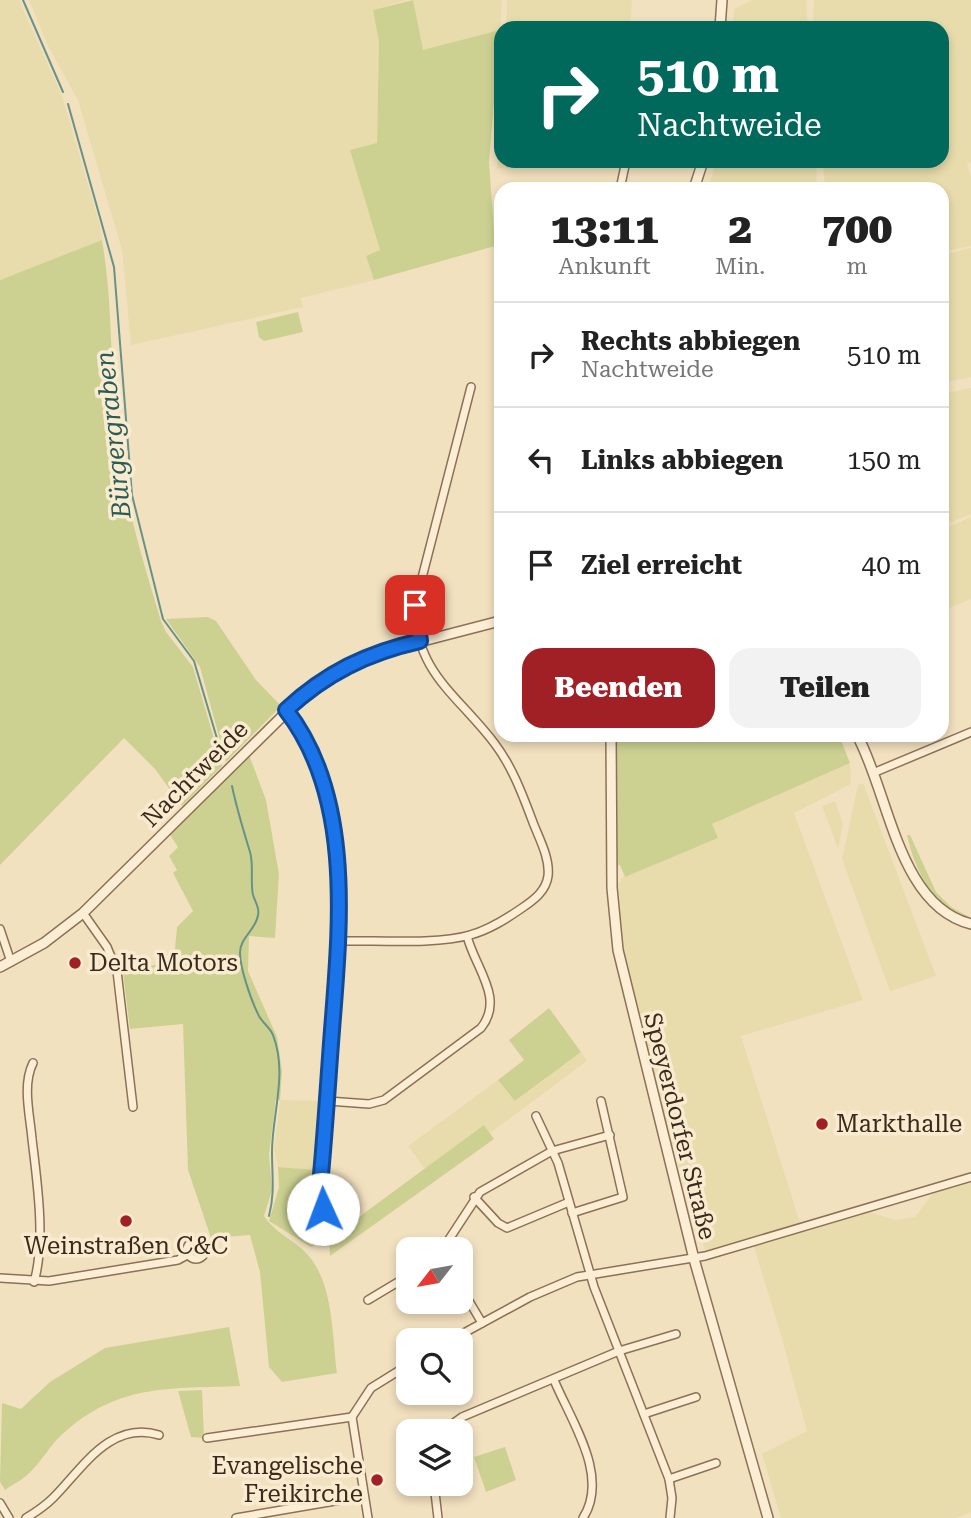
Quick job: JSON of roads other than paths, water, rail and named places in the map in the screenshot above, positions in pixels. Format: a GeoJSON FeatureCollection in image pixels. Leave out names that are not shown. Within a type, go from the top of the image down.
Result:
{"type":"FeatureCollection","features":[{"type":"Feature","properties":{"kind":"street"},"geometry":{"type":"LineString","coordinates":[[720,21],[722,0]]}},
{"type":"Feature","properties":{"kind":"street"},"geometry":{"type":"LineString","coordinates":[[337,941],[467,936],[492,926],[531,901],[545,886],[548,868],[510,767],[492,740],[435,677],[420,641],[415,605],[471,387]]}},
{"type":"Feature","properties":{"kind":"street","name":"Nachtweide"},"geometry":{"type":"LineString","coordinates":[[0,967],[44,943],[83,913],[313,686],[359,659],[494,622]]}},
{"type":"Feature","properties":{"kind":"street"},"geometry":{"type":"LineString","coordinates":[[286,710],[309,744],[326,796],[337,871],[337,941],[328,1101],[320,1185],[323,1209]]}},
{"type":"Feature","properties":{"kind":"street"},"geometry":{"type":"LineString","coordinates":[[949,741],[971,732]]}},
{"type":"Feature","properties":{"kind":"street","name":"Speyerdorfer Straße"},"geometry":{"type":"LineString","coordinates":[[611,742],[612,888],[618,950],[694,1259],[768,1518]]}},
{"type":"Feature","properties":{"kind":"street"},"geometry":{"type":"LineString","coordinates":[[860,742],[919,888],[943,912],[971,924]]}},
{"type":"Feature","properties":{"kind":"street"},"geometry":{"type":"LineString","coordinates":[[873,773],[947,742]]}},
{"type":"Feature","properties":{"kind":"street"},"geometry":{"type":"LineString","coordinates":[[83,913],[107,947],[117,971],[133,1107]]}},
{"type":"Feature","properties":{"kind":"street"},"geometry":{"type":"LineString","coordinates":[[0,929],[11,962]]}},
{"type":"Feature","properties":{"kind":"street"},"geometry":{"type":"LineString","coordinates":[[328,1101],[369,1104],[384,1100],[481,1028],[491,1013],[491,999],[467,936]]}},
{"type":"Feature","properties":{"kind":"street"},"geometry":{"type":"LineString","coordinates":[[33,1063],[27,1088],[38,1200],[38,1265],[34,1282]]}},
{"type":"Feature","properties":{"kind":"street"},"geometry":{"type":"LineString","coordinates":[[572,1213],[623,1197],[601,1101]]}},
{"type":"Feature","properties":{"kind":"street"},"geometry":{"type":"LineString","coordinates":[[536,1116],[552,1151],[589,1274],[669,1479],[672,1498],[670,1518]]}},
{"type":"Feature","properties":{"kind":"street"},"geometry":{"type":"LineString","coordinates":[[450,1237],[474,1197],[552,1151],[610,1135]]}},
{"type":"Feature","properties":{"kind":"street"},"geometry":{"type":"LineString","coordinates":[[473,1328],[544,1290],[589,1274],[694,1259],[971,1177]]}},
{"type":"Feature","properties":{"kind":"street"},"geometry":{"type":"LineString","coordinates":[[474,1197],[498,1223],[507,1228],[569,1202]]}},
{"type":"Feature","properties":{"kind":"street"},"geometry":{"type":"LineString","coordinates":[[0,1278],[34,1282],[178,1260],[188,1254]]}},
{"type":"Feature","properties":{"kind":"street"},"geometry":{"type":"LineString","coordinates":[[368,1300],[396,1283]]}},
{"type":"Feature","properties":{"kind":"street"},"geometry":{"type":"LineString","coordinates":[[473,1308],[482,1323]]}},
{"type":"Feature","properties":{"kind":"street"},"geometry":{"type":"LineString","coordinates":[[459,1419],[619,1351],[676,1334]]}},
{"type":"Feature","properties":{"kind":"street"},"geometry":{"type":"LineString","coordinates":[[368,1518],[352,1417],[371,1388],[396,1373]]}},
{"type":"Feature","properties":{"kind":"street"},"geometry":{"type":"LineString","coordinates":[[554,1380],[593,1476],[592,1500],[583,1518]]}},
{"type":"Feature","properties":{"kind":"street"},"geometry":{"type":"LineString","coordinates":[[644,1414],[696,1397]]}},
{"type":"Feature","properties":{"kind":"street"},"geometry":{"type":"LineString","coordinates":[[207,1438],[352,1417]]}},
{"type":"Feature","properties":{"kind":"street"},"geometry":{"type":"LineString","coordinates":[[26,1518],[55,1497],[86,1458],[103,1446],[137,1433],[159,1435]]}},
{"type":"Feature","properties":{"kind":"street"},"geometry":{"type":"LineString","coordinates":[[669,1479],[716,1463]]}},
{"type":"Feature","properties":{"kind":"street"},"geometry":{"type":"LineString","coordinates":[[236,1518],[290,1514],[363,1496]]}},
{"type":"Feature","properties":{"kind":"street"},"geometry":{"type":"LineString","coordinates":[[436,1496],[438,1518]]}},
{"type":"Feature","properties":{"kind":"street"},"geometry":{"type":"LineString","coordinates":[[0,1503],[9,1518]]}},
{"type":"Feature","properties":{"kind":"waterway","name":"Bürgergraben"},"geometry":{"type":"LineString","coordinates":[[23,0],[63,92]]}},
{"type":"Feature","properties":{"kind":"waterway","name":"Bürgergraben"},"geometry":{"type":"LineString","coordinates":[[68,104],[114,267],[132,495],[163,619],[194,661],[221,752]]}},
{"type":"Feature","properties":{"kind":"waterway","name":"Bürgergraben"},"geometry":{"type":"LineString","coordinates":[[232,786],[251,857],[252,890],[258,910],[257,920],[241,947],[240,959],[255,1008],[273,1035],[279,1064],[272,1152],[273,1192],[269,1216]]}},
{"type":"Feature","properties":{"kind":"place","name":"Delta Motors"},"geometry":{"type":"Point","coordinates":[75,963]}},
{"type":"Feature","properties":{"kind":"place","name":"Markthalle"},"geometry":{"type":"Point","coordinates":[822,1124]}},
{"type":"Feature","properties":{"kind":"place","name":"Weinstraßen C&C"},"geometry":{"type":"Point","coordinates":[126,1221]}},
{"type":"Feature","properties":{"kind":"place","name":"Evangelische Freikirche"},"geometry":{"type":"Point","coordinates":[377,1480]}}]}
